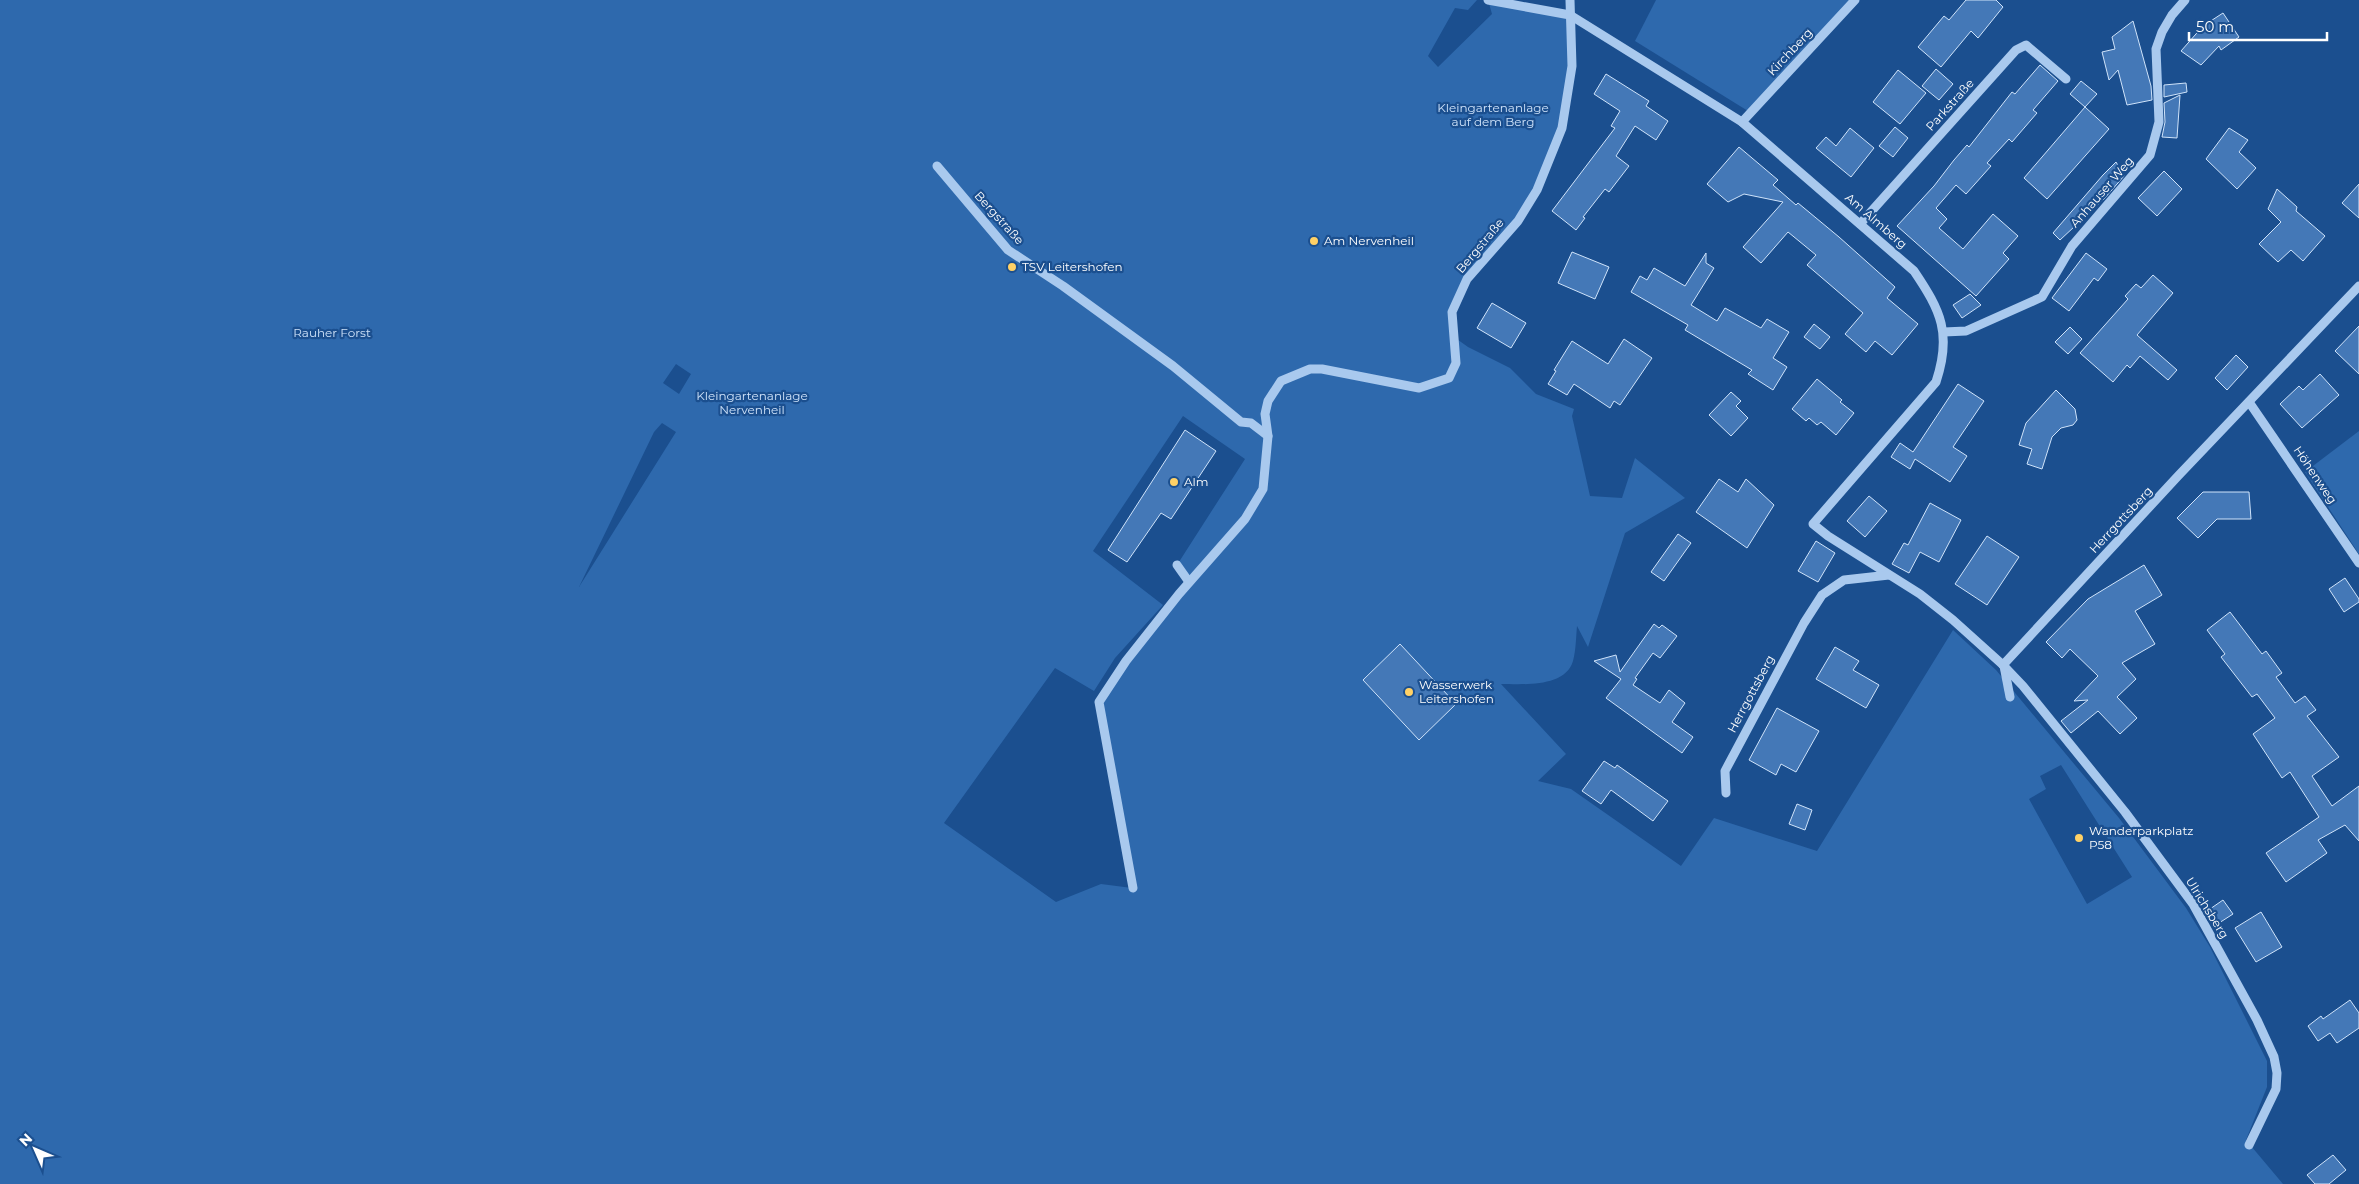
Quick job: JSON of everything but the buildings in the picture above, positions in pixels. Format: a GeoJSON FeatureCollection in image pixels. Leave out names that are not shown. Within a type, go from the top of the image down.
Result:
{"type":"FeatureCollection","features":[{"type":"Feature","properties":{"kind":"street"},"geometry":{"type":"LineString","coordinates":[[1488,0],[1570,15]]}},
{"type":"Feature","properties":{"kind":"street","name":"Bergstraße"},"geometry":{"type":"LineString","coordinates":[[1268,436],[1265,414],[1268,401],[1281,380],[1310,369],[1322,369],[1419,388],[1449,378],[1456,363],[1452,312],[1467,279],[1518,221],[1537,190],[1562,128],[1572,66],[1570,0]]}},
{"type":"Feature","properties":{"kind":"street","name":"Kirchberg"},"geometry":{"type":"LineString","coordinates":[[1742,122],[1855,0]]}},
{"type":"Feature","properties":{"kind":"street","name":"Anhauser Weg"},"geometry":{"type":"LineString","coordinates":[[1944,332],[1966,331],[2042,297],[2072,246],[2150,155],[2158,122],[2156,49],[2162,32],[2172,15],[2185,0]]}},
{"type":"Feature","properties":{"kind":"street","name":"Am Almberg"},"geometry":{"type":"LineString","coordinates":[[1570,15],[1742,122],[1914,271],[1933,299],[1944,332],[1942,363],[1936,382],[1813,524],[1828,536],[1889,575]]}},
{"type":"Feature","properties":{"kind":"street","name":"Parkstraße"},"geometry":{"type":"LineString","coordinates":[[1860,224],[2016,50],[2026,45],[2066,78]]}},
{"type":"Feature","properties":{"kind":"street","name":"Bergstraße"},"geometry":{"type":"LineString","coordinates":[[937,166],[1008,250],[1063,286],[1173,366],[1241,422],[1250,423],[1268,436]]}},
{"type":"Feature","properties":{"kind":"street","name":"Herrgottsberg"},"geometry":{"type":"LineString","coordinates":[[2004,666],[2359,286]]}},
{"type":"Feature","properties":{"kind":"street","name":"Höhenweg"},"geometry":{"type":"LineString","coordinates":[[2249,402],[2359,562]]}},
{"type":"Feature","properties":{"kind":"street"},"geometry":{"type":"LineString","coordinates":[[1133,888],[1099,702],[1126,661],[1189,582],[1244,519],[1264,490],[1268,436]]}},
{"type":"Feature","properties":{"kind":"street"},"geometry":{"type":"LineString","coordinates":[[1177,565],[1189,582]]}},
{"type":"Feature","properties":{"kind":"street"},"geometry":{"type":"LineString","coordinates":[[1889,575],[1920,594],[1954,620],[2004,666],[2010,697]]}},
{"type":"Feature","properties":{"kind":"street","name":"Herrgottsberg"},"geometry":{"type":"LineString","coordinates":[[1726,793],[1725,771],[1804,623],[1822,595],[1844,580],[1889,575]]}},
{"type":"Feature","properties":{"kind":"street","name":"Ulrichsberg"},"geometry":{"type":"LineString","coordinates":[[2004,666],[2125,812],[2190,900],[2257,1020],[2274,1057],[2277,1073],[2276,1089],[2249,1145]]}},
{"type":"Feature","properties":{"kind":"green space"},"geometry":{"type":"Polygon","coordinates":[[[0,0],[1477,0],[1468,10],[1455,8],[1428,56],[1438,67],[1492,14],[1488,0],[1570,15],[1572,66],[1562,128],[1537,190],[1467,279],[1452,311],[1454,337],[1468,347],[1510,368],[1536,394],[1574,409],[1572,416],[1590,496],[1622,498],[1635,458],[1685,498],[1625,533],[1588,647],[1577,626],[1574,657],[1568,670],[1561,676],[1542,683],[1501,684],[1566,754],[1538,781],[1571,789],[1681,866],[1714,818],[1817,851],[1953,630],[1996,670],[2119,818],[2186,908],[2210,947],[2267,1061],[2267,1087],[2246,1140],[2283,1184],[0,1184],[0,0]],[[676,364],[663,383],[679,394],[691,374],[676,364]],[[1183,416],[1093,551],[1163,605],[1115,658],[1094,691],[1055,668],[944,823],[1056,902],[1101,884],[1132,888],[1099,702],[1189,582],[1177,565],[1245,459],[1183,416]],[[662,423],[654,432],[579,587],[676,432],[662,423]],[[2061,765],[2040,776],[2046,789],[2029,799],[2087,904],[2132,877],[2061,765]]]}},
{"type":"Feature","properties":{"kind":"green space"},"geometry":{"type":"Polygon","coordinates":[[[1656,0],[1850,0],[1748,111],[1635,41],[1656,0]]]}},
{"type":"Feature","properties":{"kind":"green space"},"geometry":{"type":"Polygon","coordinates":[[[2359,431],[2359,554],[2305,472],[2359,431]]]}},
{"type":"Feature","properties":{"kind":"place","name":"Am Nervenheil"},"geometry":{"type":"Point","coordinates":[1314,241]}},
{"type":"Feature","properties":{"kind":"place","name":"TSV Leitershofen"},"geometry":{"type":"Point","coordinates":[1012,267]}},
{"type":"Feature","properties":{"kind":"place","name":"Alm"},"geometry":{"type":"Point","coordinates":[1174,482]}},
{"type":"Feature","properties":{"kind":"place","name":"Wasserwerk Leitershofen"},"geometry":{"type":"Point","coordinates":[1409,692]}},
{"type":"Feature","properties":{"kind":"place","name":"Wanderparkplatz P58"},"geometry":{"type":"Point","coordinates":[2079,838]}},
{"type":"Feature","properties":{"kind":"park label","name":"Kleingartenanlage auf dem Berg"},"geometry":{"type":"Point","coordinates":[1493,115]}},
{"type":"Feature","properties":{"kind":"park label","name":"Rauher Forst"},"geometry":{"type":"Point","coordinates":[332,333]}},
{"type":"Feature","properties":{"kind":"park label","name":"Kleingartenanlage Nervenheil"},"geometry":{"type":"Point","coordinates":[752,403]}}]}
